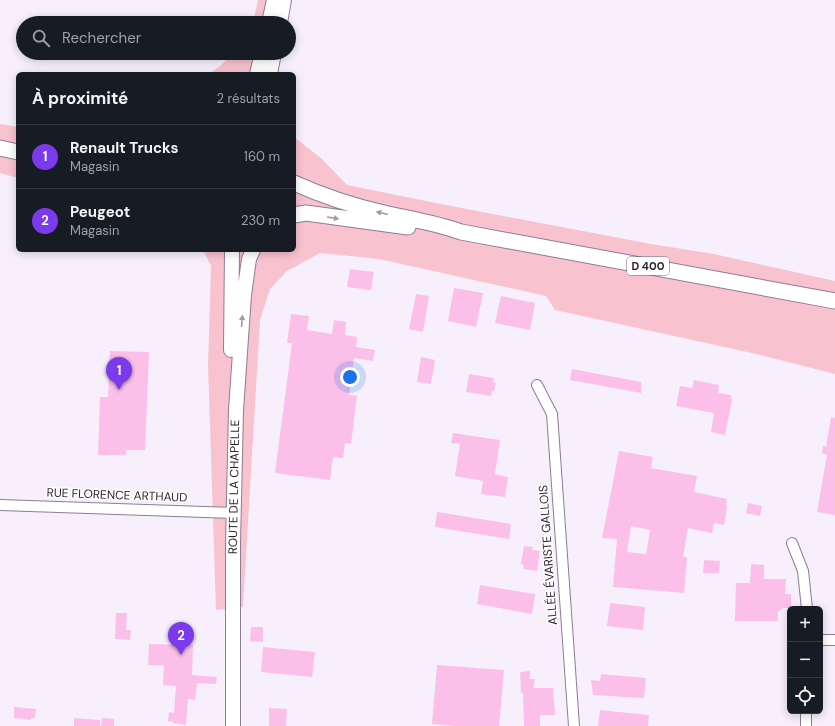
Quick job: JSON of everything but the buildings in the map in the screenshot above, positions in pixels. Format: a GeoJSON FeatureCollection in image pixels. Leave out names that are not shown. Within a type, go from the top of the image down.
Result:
{"type":"FeatureCollection","features":[{"type":"Feature","properties":{"kind":"main road"},"geometry":{"type":"LineString","coordinates":[[271,16],[274,0]]}},
{"type":"Feature","properties":{"kind":"main road"},"geometry":{"type":"LineString","coordinates":[[281,16],[284,0]]}},
{"type":"Feature","properties":{"kind":"main road"},"geometry":{"type":"LineString","coordinates":[[257,72],[260,60]]}},
{"type":"Feature","properties":{"kind":"main road"},"geometry":{"type":"LineString","coordinates":[[270,72],[273,60]]}},
{"type":"Feature","properties":{"kind":"main road"},"geometry":{"type":"LineString","coordinates":[[0,148],[16,151]]}},
{"type":"Feature","properties":{"kind":"main road","name":"D 400"},"geometry":{"type":"LineString","coordinates":[[296,184],[348,204],[445,226],[461,232],[835,301]]}},
{"type":"Feature","properties":{"kind":"main road","name":"D 400"},"geometry":{"type":"LineString","coordinates":[[296,215],[306,213],[443,232],[461,232]]}},
{"type":"Feature","properties":{"kind":"main road","name":"ROUTE DE LA CHAPELLE"},"geometry":{"type":"LineString","coordinates":[[232,252],[231,512],[233,726]]}},
{"type":"Feature","properties":{"kind":"main road","name":"ROUTE DE LA CHAPELLE"},"geometry":{"type":"LineString","coordinates":[[225,726],[231,512],[236,410],[244,294],[249,259],[252,252]]}},
{"type":"Feature","properties":{"kind":"street","name":"ALLÉE ÉVARISTE GALLOIS"},"geometry":{"type":"LineString","coordinates":[[537,385],[552,414],[574,726]]}},
{"type":"Feature","properties":{"kind":"street","name":"RUE FLORENCE ARTHAUD"},"geometry":{"type":"LineString","coordinates":[[0,505],[231,512]]}},
{"type":"Feature","properties":{"kind":"street"},"geometry":{"type":"LineString","coordinates":[[792,543],[803,571],[807,606]]}},
{"type":"Feature","properties":{"kind":"street"},"geometry":{"type":"LineString","coordinates":[[823,640],[835,640]]}},
{"type":"Feature","properties":{"kind":"street"},"geometry":{"type":"LineString","coordinates":[[806,714],[806,726]]}},
{"type":"Feature","properties":{"kind":"shaded area"},"geometry":{"type":"Polygon","coordinates":[[[258,0],[271,0],[268,16],[255,16],[258,0]]]}},
{"type":"Feature","properties":{"kind":"shaded area"},"geometry":{"type":"Polygon","coordinates":[[[226,60],[257,60],[254,72],[211,72],[226,60]]]}},
{"type":"Feature","properties":{"kind":"shaded area"},"geometry":{"type":"Polygon","coordinates":[[[0,124],[16,127],[16,177],[0,173],[0,124]]]}},
{"type":"Feature","properties":{"kind":"shaded area"},"geometry":{"type":"Polygon","coordinates":[[[296,139],[321,158],[347,185],[651,244],[714,254],[835,281],[835,374],[752,353],[555,310],[546,296],[379,259],[320,253],[287,271],[270,289],[260,320],[243,607],[216,610],[208,365],[211,266],[204,252],[296,252],[296,139]]]}},
{"type":"Feature","properties":{"kind":"place","name":"Renault Trucks"},"geometry":{"type":"Point","coordinates":[119,390]}},
{"type":"Feature","properties":{"kind":"place","name":"Peugeot"},"geometry":{"type":"Point","coordinates":[181,655]}}]}
